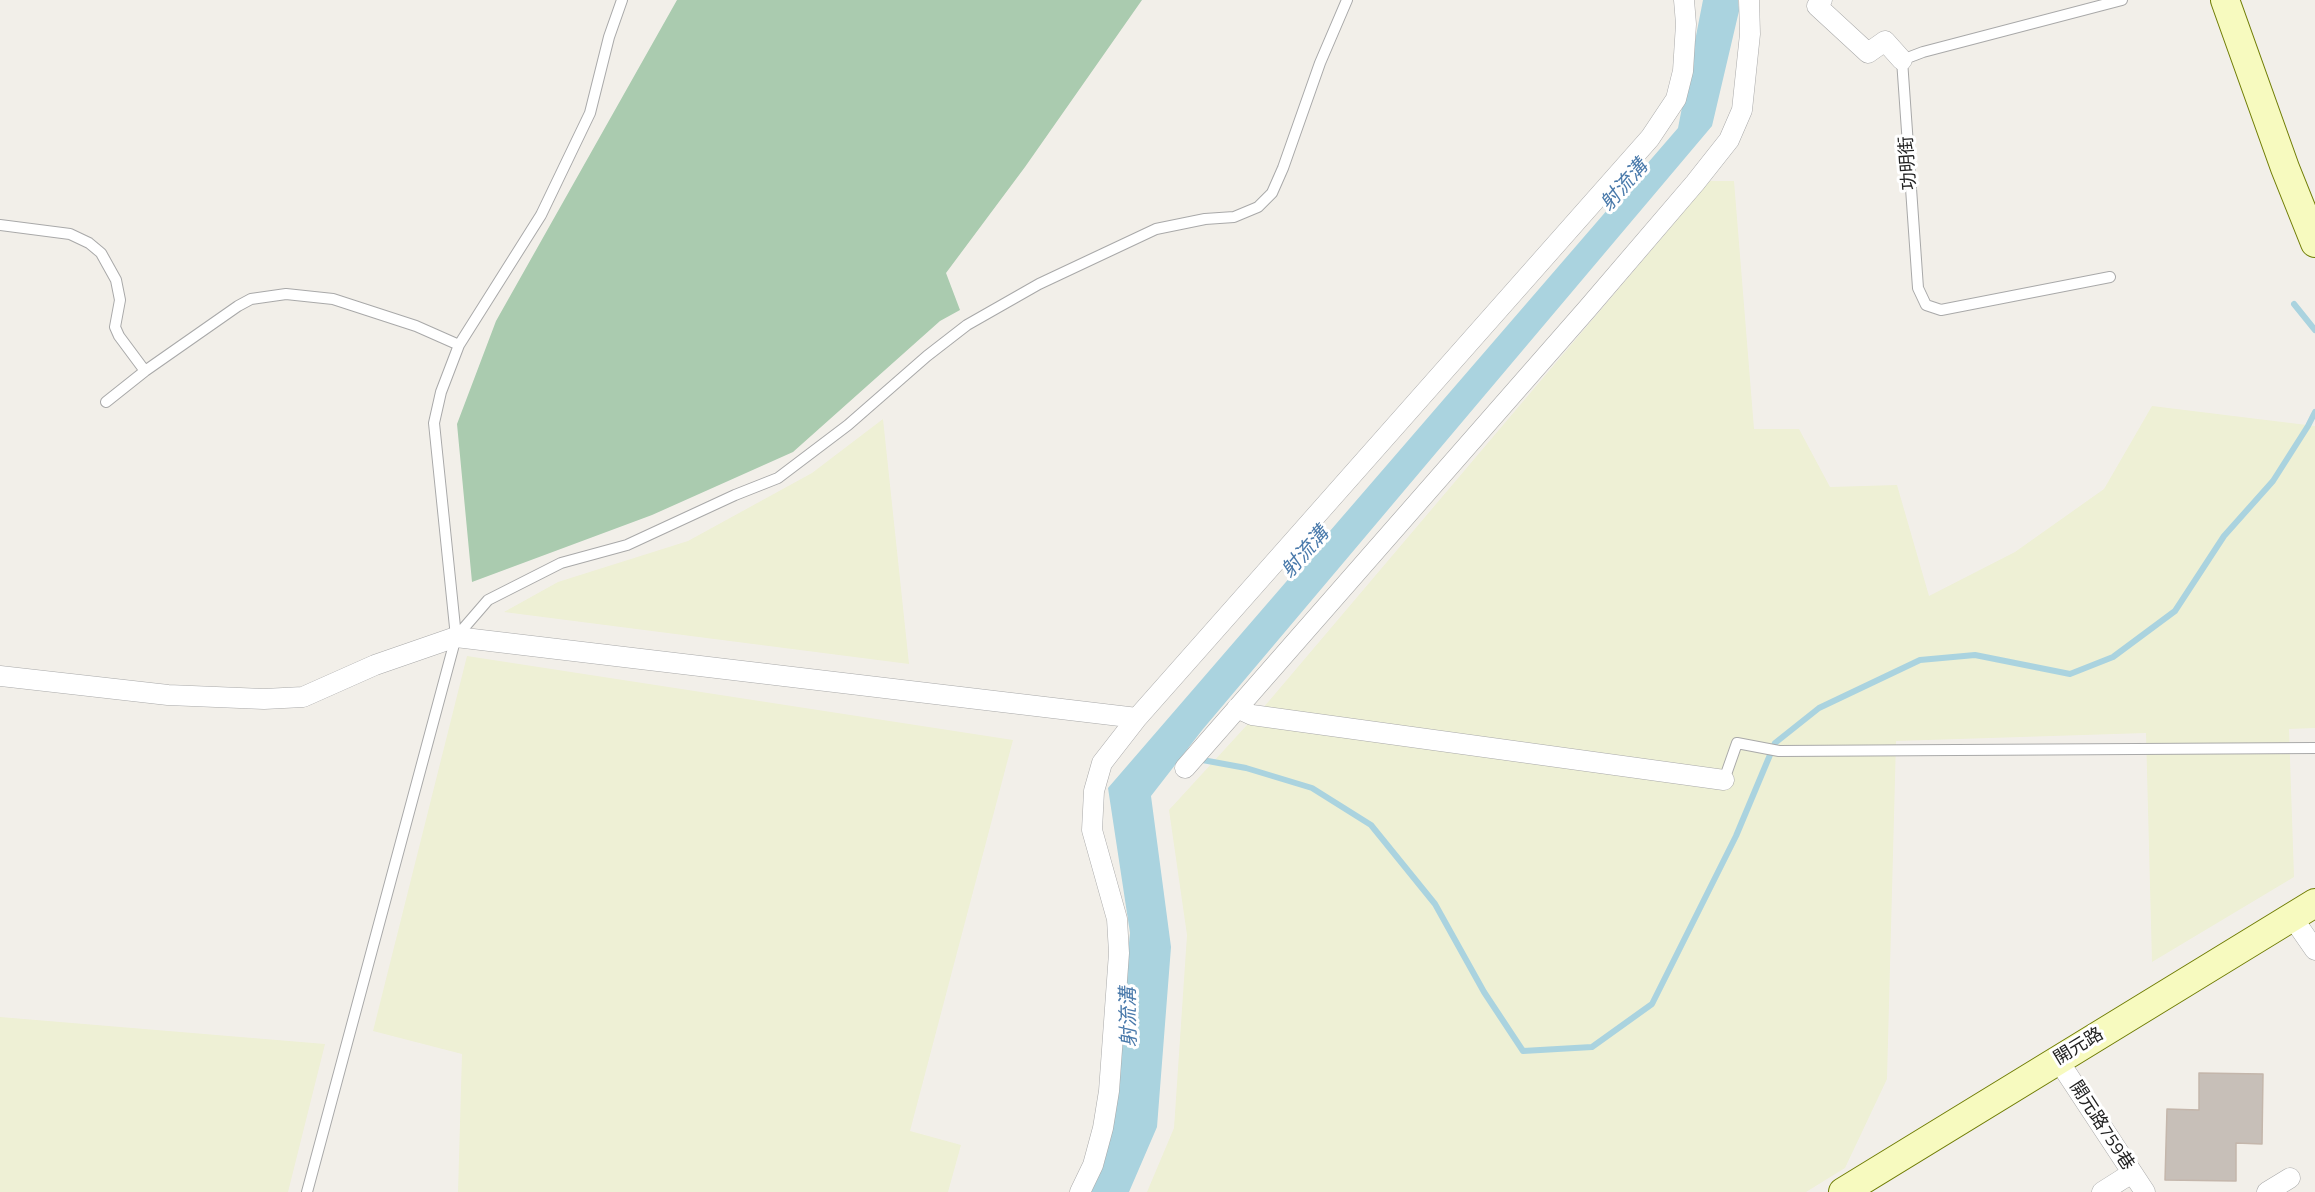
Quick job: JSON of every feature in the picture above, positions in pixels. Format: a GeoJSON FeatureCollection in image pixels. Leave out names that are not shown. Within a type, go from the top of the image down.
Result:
{"type":"FeatureCollection","features":[{"type":"Feature","properties":{"kind":"main road"},"geometry":{"type":"LineString","coordinates":[[2225,0],[2285,168],[2315,243]]}},
{"type":"Feature","properties":{"kind":"main road","name":"開元路"},"geometry":{"type":"LineString","coordinates":[[1856,1188],[2058,1060],[2304,910]]}},
{"type":"Feature","properties":{"kind":"street"},"geometry":{"type":"LineString","coordinates":[[1080,1192],[1093,1165],[1103,1128],[1109,1091],[1119,953],[1117,919],[1092,830],[1094,791],[1102,763],[1137,718],[1650,138],[1676,99],[1683,71],[1686,24],[1684,0]]}},
{"type":"Feature","properties":{"kind":"street"},"geometry":{"type":"LineString","coordinates":[[1186,767],[1588,308],[1729,140],[1742,110],[1750,34],[1749,0]]}},
{"type":"Feature","properties":{"kind":"street"},"geometry":{"type":"LineString","coordinates":[[1822,0],[1817,6],[1868,52],[1885,41],[1902,60]]}},
{"type":"Feature","properties":{"kind":"street"},"geometry":{"type":"LineString","coordinates":[[0,676],[168,695],[264,699],[303,697],[375,665],[456,637],[1137,718]]}},
{"type":"Feature","properties":{"kind":"street"},"geometry":{"type":"LineString","coordinates":[[1237,708],[1252,715],[1724,780]]}},
{"type":"Feature","properties":{"kind":"street"},"geometry":{"type":"LineString","coordinates":[[2304,910],[2315,950]]}},
{"type":"Feature","properties":{"kind":"street","name":"開元路759巷"},"geometry":{"type":"LineString","coordinates":[[2058,1060],[2145,1192]]}},
{"type":"Feature","properties":{"kind":"street"},"geometry":{"type":"LineString","coordinates":[[2102,1192],[2132,1173]]}},
{"type":"Feature","properties":{"kind":"street"},"geometry":{"type":"LineString","coordinates":[[2267,1192],[2290,1178]]}},
{"type":"Feature","properties":{"kind":"lane"},"geometry":{"type":"LineString","coordinates":[[307,1192],[456,637],[434,423],[441,392],[459,345],[541,215],[590,113],[609,37],[622,0]]}},
{"type":"Feature","properties":{"kind":"lane"},"geometry":{"type":"LineString","coordinates":[[456,637],[488,600],[561,563],[627,545],[735,495],[778,478],[848,425],[927,356],[967,326],[1039,284],[1156,229],[1205,219],[1234,217],[1258,207],[1272,194],[1320,63],[1347,0]]}},
{"type":"Feature","properties":{"kind":"lane"},"geometry":{"type":"LineString","coordinates":[[1902,60],[1923,51],[2122,0]]}},
{"type":"Feature","properties":{"kind":"lane","name":"功明街"},"geometry":{"type":"LineString","coordinates":[[1902,60],[1918,288],[1926,305],[1941,310],[2110,277]]}},
{"type":"Feature","properties":{"kind":"lane"},"geometry":{"type":"LineString","coordinates":[[0,225],[70,234],[89,243],[101,253],[116,280],[120,300],[115,327],[145,372]]}},
{"type":"Feature","properties":{"kind":"lane"},"geometry":{"type":"LineString","coordinates":[[106,402],[145,372],[251,299],[286,294],[333,299],[416,326],[459,345]]}},
{"type":"Feature","properties":{"kind":"lane"},"geometry":{"type":"LineString","coordinates":[[1724,780],[1737,743],[1779,751],[2315,748]]}},
{"type":"Feature","properties":{"kind":"green space"},"geometry":{"type":"Polygon","coordinates":[[[677,0],[1142,0],[1025,167],[946,273],[960,310],[940,321],[793,452],[652,515],[472,582],[457,424],[496,321],[677,0]]]}},
{"type":"Feature","properties":{"kind":"green space"},"geometry":{"type":"Polygon","coordinates":[[[1710,181],[1734,181],[1754,429],[1799,429],[1830,487],[1897,485],[1929,596],[2015,552],[2104,489],[2152,406],[2315,426],[2315,728],[2289,729],[2294,877],[2152,962],[2146,733],[1896,741],[1887,1079],[1845,1168],[1806,1192],[1147,1192],[1174,1128],[1187,935],[1169,810],[1269,701],[1710,181]]]}},
{"type":"Feature","properties":{"kind":"green space"},"geometry":{"type":"Polygon","coordinates":[[[883,419],[909,664],[504,612],[558,582],[688,541],[812,473],[883,419]]]}},
{"type":"Feature","properties":{"kind":"green space"},"geometry":{"type":"Polygon","coordinates":[[[467,656],[1013,740],[910,1131],[961,1145],[948,1192],[458,1192],[462,1054],[373,1031],[467,656]]]}},
{"type":"Feature","properties":{"kind":"green space"},"geometry":{"type":"Polygon","coordinates":[[[0,1017],[325,1044],[288,1192],[0,1192],[0,1017]]]}},
{"type":"Feature","properties":{"kind":"water","name":"射流溝"},"geometry":{"type":"Polygon","coordinates":[[[1703,0],[1738,0],[1739,11],[1712,126],[1203,729],[1151,796],[1171,947],[1157,1127],[1129,1192],[1088,1192],[1109,1141],[1130,933],[1108,788],[1678,128],[1703,0]]]}},
{"type":"Feature","properties":{"kind":"building"},"geometry":{"type":"Polygon","coordinates":[[[2199,1073],[2263,1074],[2262,1144],[2236,1143],[2236,1181],[2165,1180],[2167,1109],[2199,1110],[2199,1073]]]}},
{"type":"Feature","properties":{"kind":"waterway"},"geometry":{"type":"LineString","coordinates":[[2294,304],[2315,330]]}},
{"type":"Feature","properties":{"kind":"waterway"},"geometry":{"type":"LineString","coordinates":[[1197,759],[1246,768],[1312,788],[1371,825],[1435,904],[1484,992],[1523,1051],[1592,1047],[1652,1004],[1736,836],[1775,743],[1819,708],[1920,660],[1975,655],[2070,674],[2113,657],[2175,611],[2224,536],[2273,481],[2315,412]]}}]}
